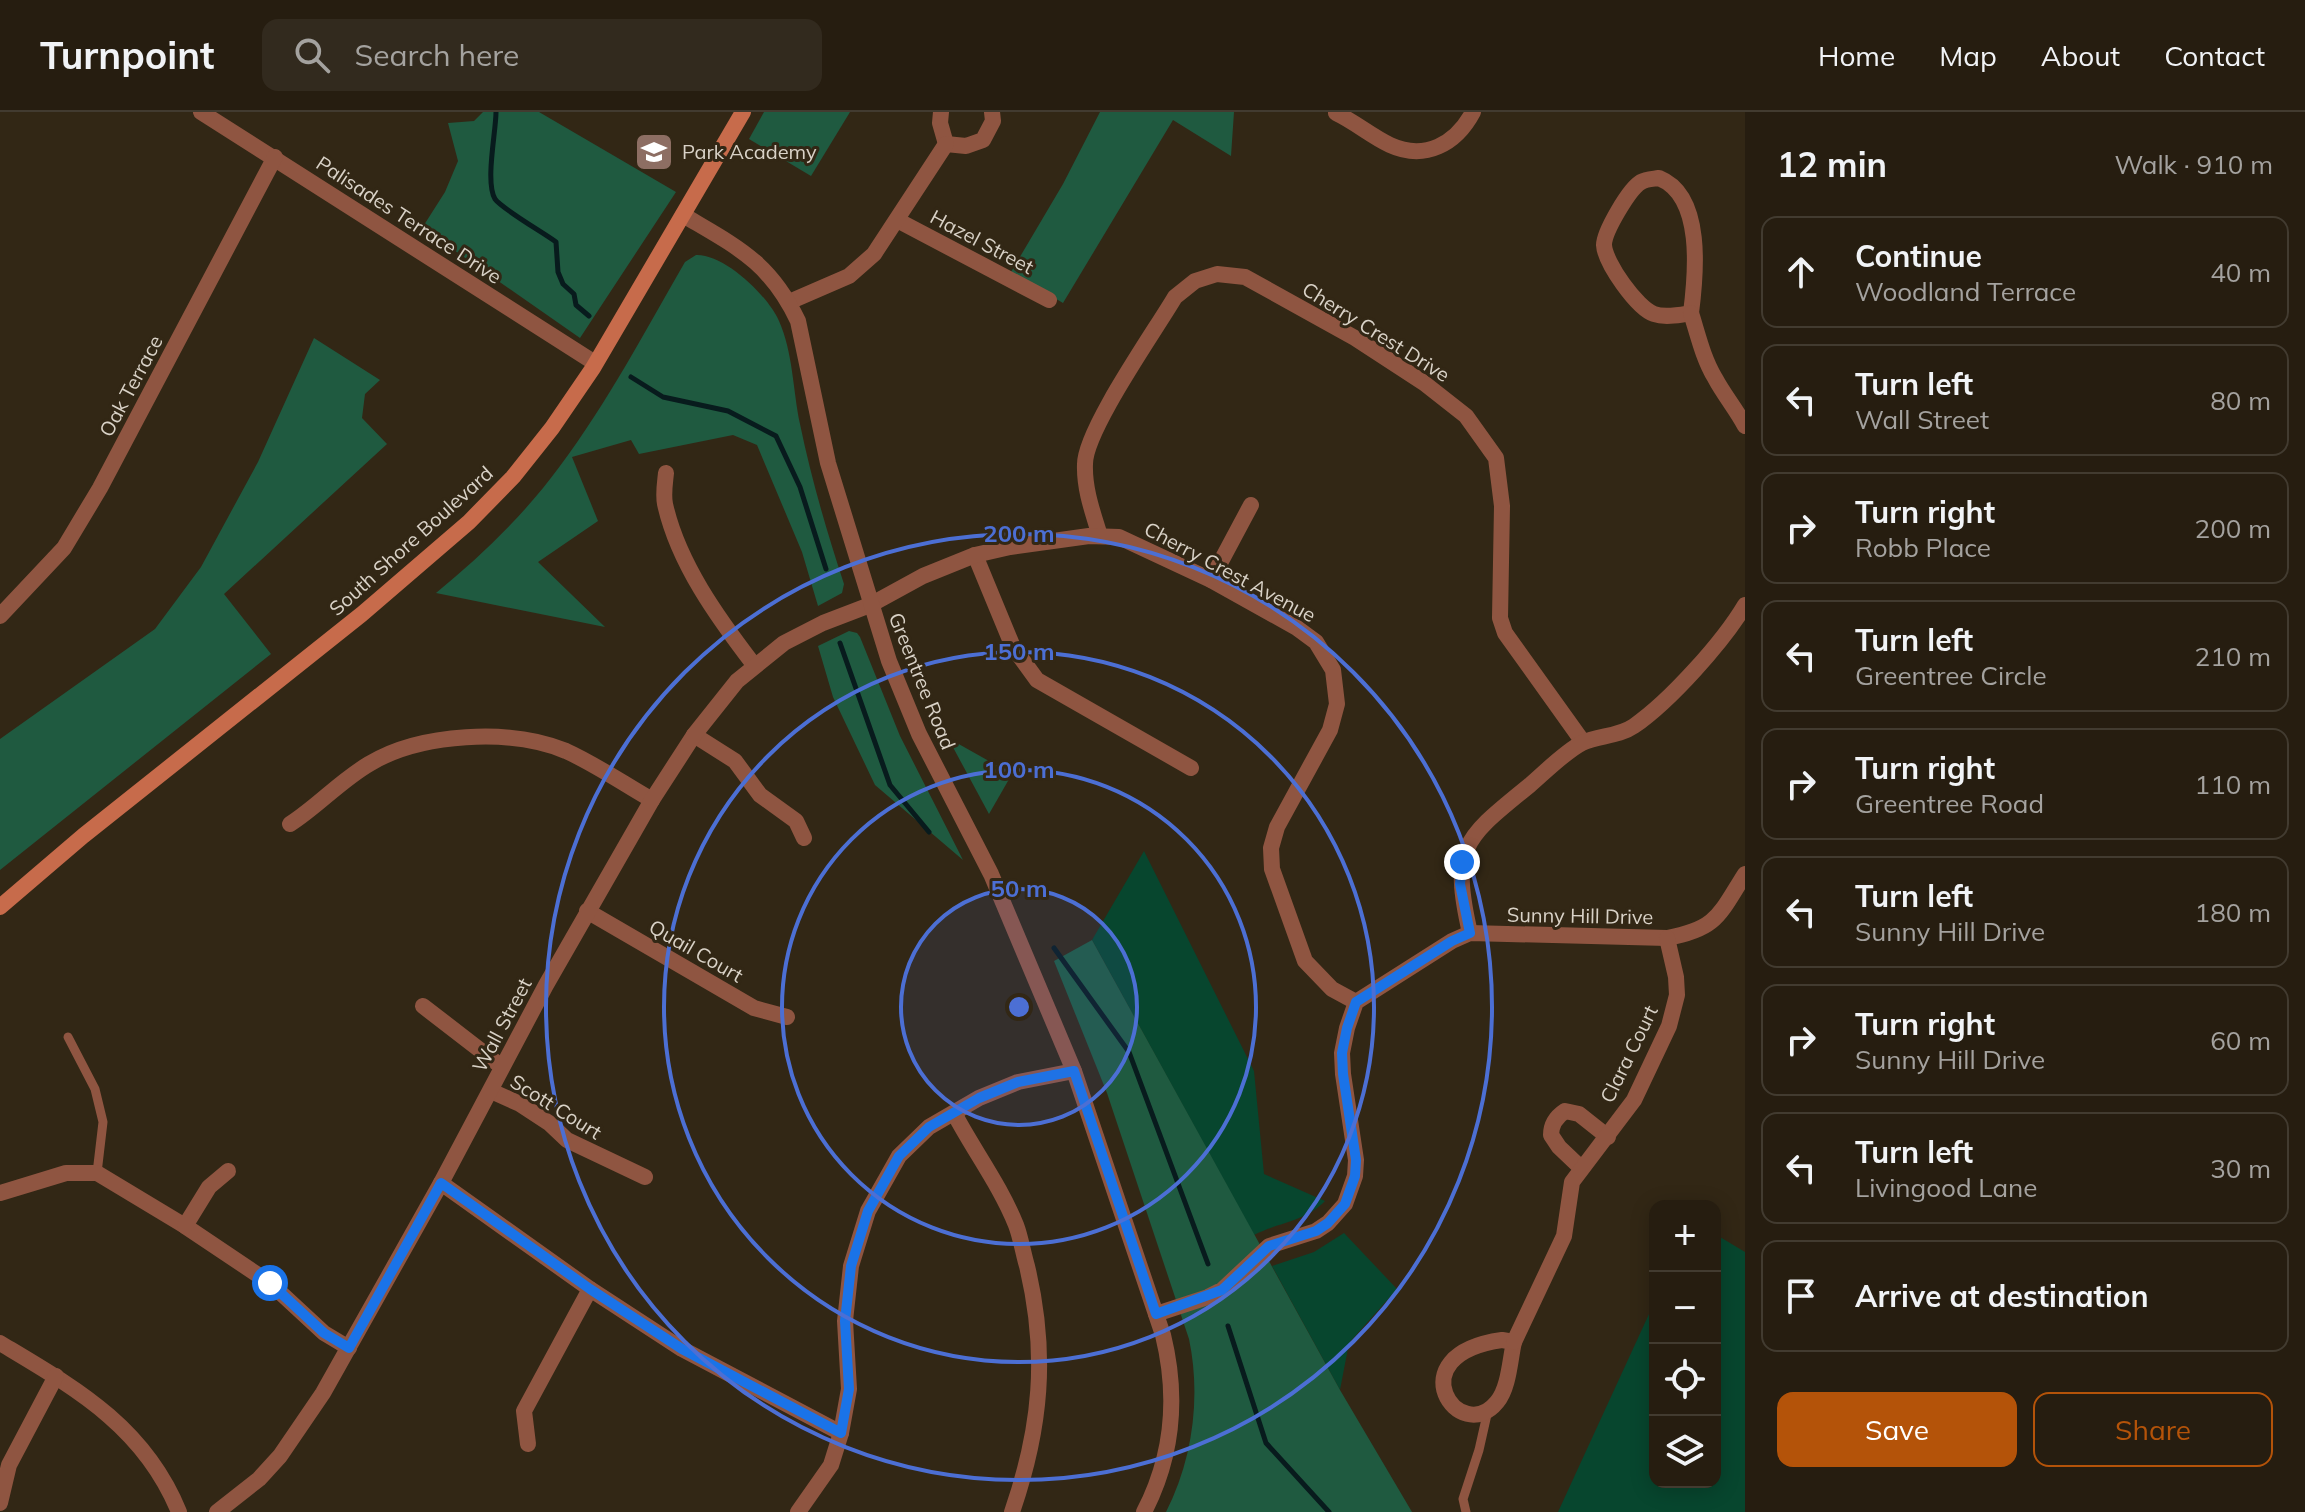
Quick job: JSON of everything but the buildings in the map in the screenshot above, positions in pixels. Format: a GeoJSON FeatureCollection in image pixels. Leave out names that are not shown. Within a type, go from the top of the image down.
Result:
{"type":"FeatureCollection","features":[{"type":"Feature","properties":{"kind":"main road","name":"South Shore Boulevard"},"geometry":{"type":"LineString","coordinates":[[0,907],[83,836],[362,614],[469,522],[535,451],[595,363],[743,112]]}},
{"type":"Feature","properties":{"kind":"street","name":"Palisades Terrace Drive"},"geometry":{"type":"LineString","coordinates":[[201,112],[595,363]]}},
{"type":"Feature","properties":{"kind":"street"},"geometry":{"type":"LineString","coordinates":[[789,302],[838,282],[874,254],[946,144],[940,123],[941,112]]}},
{"type":"Feature","properties":{"kind":"street"},"geometry":{"type":"LineString","coordinates":[[946,144],[966,146],[983,140],[993,121],[992,112]]}},
{"type":"Feature","properties":{"kind":"street"},"geometry":{"type":"LineString","coordinates":[[1336,113],[1386,143],[1416,152],[1441,147],[1453,140],[1473,112]]}},
{"type":"Feature","properties":{"kind":"street","name":"Oak Terrace"},"geometry":{"type":"LineString","coordinates":[[0,616],[64,548],[100,488],[275,157]]}},
{"type":"Feature","properties":{"kind":"street"},"geometry":{"type":"LineString","coordinates":[[1691,313],[1655,314],[1643,308],[1607,258],[1604,247],[1608,232],[1628,197],[1642,181],[1659,178],[1669,182],[1685,199],[1694,257],[1691,313],[1716,381],[1745,426]]}},
{"type":"Feature","properties":{"kind":"street","name":"Greentree Road"},"geometry":{"type":"LineString","coordinates":[[683,215],[757,262],[775,280],[789,302],[803,338],[828,463],[889,661],[919,734],[991,874],[1074,1071],[1156,1314],[1170,1369],[1172,1413],[1169,1436],[1160,1472],[1144,1512]]}},
{"type":"Feature","properties":{"kind":"street","name":"Hazel Street"},"geometry":{"type":"LineString","coordinates":[[897,220],[1049,300]]}},
{"type":"Feature","properties":{"kind":"street","name":"Cherry Crest Drive"},"geometry":{"type":"LineString","coordinates":[[1100,536],[1089,501],[1084,462],[1089,442],[1109,404],[1184,287],[1217,274],[1245,277],[1355,338],[1424,383],[1466,416],[1480,434],[1496,458],[1502,506],[1500,618],[1514,648],[1583,742]]}},
{"type":"Feature","properties":{"kind":"street"},"geometry":{"type":"LineString","coordinates":[[666,473],[665,504],[681,547],[701,589],[754,665]]}},
{"type":"Feature","properties":{"kind":"street"},"geometry":{"type":"LineString","coordinates":[[1211,580],[1251,505]]}},
{"type":"Feature","properties":{"kind":"street","name":"Cherry Crest Avenue"},"geometry":{"type":"LineString","coordinates":[[870,605],[923,576],[975,555],[1055,539],[1119,537],[1211,580],[1307,634],[1323,651],[1333,670],[1338,693],[1334,717],[1277,827],[1271,848],[1272,869],[1305,961],[1332,989],[1356,1002]]}},
{"type":"Feature","properties":{"kind":"street"},"geometry":{"type":"LineString","coordinates":[[975,555],[1013,647],[1037,680],[1191,768]]}},
{"type":"Feature","properties":{"kind":"street","name":"Wall Street"},"geometry":{"type":"LineString","coordinates":[[217,1512],[259,1479],[304,1425],[441,1183],[587,911],[694,735],[721,699],[754,665],[799,635],[870,605]]}},
{"type":"Feature","properties":{"kind":"street"},"geometry":{"type":"LineString","coordinates":[[1470,933],[1460,884],[1462,862],[1472,836],[1583,742],[1622,733],[1638,724],[1686,679],[1724,637],[1745,605]]}},
{"type":"Feature","properties":{"kind":"street"},"geometry":{"type":"LineString","coordinates":[[694,735],[735,761],[760,795],[796,821],[804,838]]}},
{"type":"Feature","properties":{"kind":"street"},"geometry":{"type":"LineString","coordinates":[[290,824],[347,779],[386,754],[423,743],[460,737],[491,737],[566,751],[652,800]]}},
{"type":"Feature","properties":{"kind":"street","name":"Sunny Hill Drive"},"geometry":{"type":"LineString","coordinates":[[1356,1002],[1452,941],[1470,933],[1667,938],[1692,934],[1710,923],[1745,874]]}},
{"type":"Feature","properties":{"kind":"street","name":"Quail Court"},"geometry":{"type":"LineString","coordinates":[[587,911],[754,1008],[787,1017]]}},
{"type":"Feature","properties":{"kind":"street","name":"Clara Court"},"geometry":{"type":"LineString","coordinates":[[1488,1410],[1502,1394],[1514,1342],[1560,1247],[1566,1228],[1572,1182],[1580,1167],[1608,1137],[1634,1100],[1674,1013],[1676,977],[1667,938]]}},
{"type":"Feature","properties":{"kind":"street"},"geometry":{"type":"LineString","coordinates":[[1156,1314],[1222,1290],[1269,1246],[1316,1231],[1345,1204],[1355,1176],[1356,1160],[1342,1053],[1356,1002]]}},
{"type":"Feature","properties":{"kind":"street"},"geometry":{"type":"LineString","coordinates":[[423,1006],[502,1067]]}},
{"type":"Feature","properties":{"kind":"street"},"geometry":{"type":"LineString","coordinates":[[798,1512],[831,1465],[841,1433],[849,1389],[846,1293],[851,1266],[868,1211],[899,1156],[929,1127],[979,1098],[1018,1082],[1074,1071]]}},
{"type":"Feature","properties":{"kind":"street","name":"Scott Court"},"geometry":{"type":"LineString","coordinates":[[491,1091],[520,1104],[549,1123],[567,1140],[645,1177]]}},
{"type":"Feature","properties":{"kind":"street","name":"Clara Court"},"geometry":{"type":"LineString","coordinates":[[1580,1167],[1551,1135],[1554,1121],[1559,1115],[1565,1111],[1579,1114],[1608,1137]]}},
{"type":"Feature","properties":{"kind":"street"},"geometry":{"type":"LineString","coordinates":[[954,1113],[999,1189],[1017,1228],[1038,1327],[1041,1368],[1038,1402],[1024,1476],[1012,1512]]}},
{"type":"Feature","properties":{"kind":"street"},"geometry":{"type":"LineString","coordinates":[[185,1226],[209,1187],[228,1171]]}},
{"type":"Feature","properties":{"kind":"street"},"geometry":{"type":"LineString","coordinates":[[0,1193],[66,1173],[97,1173],[185,1226],[270,1283],[324,1333],[349,1348]]}},
{"type":"Feature","properties":{"kind":"street"},"geometry":{"type":"LineString","coordinates":[[441,1183],[590,1289],[682,1349],[841,1433]]}},
{"type":"Feature","properties":{"kind":"street"},"geometry":{"type":"LineString","coordinates":[[528,1444],[524,1411],[590,1289]]}},
{"type":"Feature","properties":{"kind":"street"},"geometry":{"type":"LineString","coordinates":[[1488,1410],[1475,1414],[1453,1407],[1442,1385],[1443,1373],[1449,1363],[1463,1353],[1496,1341],[1514,1342]]}},
{"type":"Feature","properties":{"kind":"street"},"geometry":{"type":"LineString","coordinates":[[0,1343],[100,1407],[134,1439],[164,1482],[179,1512]]}},
{"type":"Feature","properties":{"kind":"street"},"geometry":{"type":"LineString","coordinates":[[0,1503],[14,1453],[56,1376]]}},
{"type":"Feature","properties":{"kind":"lane"},"geometry":{"type":"LineString","coordinates":[[68,1037],[95,1089],[103,1122],[97,1173]]}},
{"type":"Feature","properties":{"kind":"lane"},"geometry":{"type":"LineString","coordinates":[[1466,1512],[1463,1499],[1488,1410]]}},
{"type":"Feature","properties":{"kind":"green space"},"geometry":{"type":"Polygon","coordinates":[[[483,112],[539,112],[676,192],[580,338],[431,234],[424,225],[445,192],[458,161],[448,123],[474,121],[483,112]]]}},
{"type":"Feature","properties":{"kind":"green space"},"geometry":{"type":"Polygon","coordinates":[[[764,112],[850,112],[811,176],[749,139],[764,112]]]}},
{"type":"Feature","properties":{"kind":"green space"},"geometry":{"type":"Polygon","coordinates":[[[1100,112],[1234,112],[1231,156],[1173,120],[1063,303],[1011,272],[1063,184],[1100,112]]]}},
{"type":"Feature","properties":{"kind":"green space"},"geometry":{"type":"Polygon","coordinates":[[[696,255],[720,261],[744,278],[779,321],[790,359],[809,464],[844,584],[842,593],[818,606],[802,552],[757,445],[733,435],[639,454],[631,440],[572,457],[598,521],[538,562],[605,627],[436,593],[502,533],[547,484],[610,392],[685,262],[696,255]]]}},
{"type":"Feature","properties":{"kind":"green space"},"geometry":{"type":"Polygon","coordinates":[[[314,338],[380,380],[365,394],[362,418],[387,444],[224,594],[271,654],[0,870],[0,739],[155,629],[201,567],[258,462],[314,338]]]}},
{"type":"Feature","properties":{"kind":"green space"},"geometry":{"type":"Polygon","coordinates":[[[849,631],[860,637],[900,736],[963,860],[875,785],[833,697],[818,646],[849,631]]]}},
{"type":"Feature","properties":{"kind":"green space"},"geometry":{"type":"Polygon","coordinates":[[[948,738],[1012,774],[989,814],[948,738]]]}},
{"type":"Feature","properties":{"kind":"green space"},"geometry":{"type":"Polygon","coordinates":[[[1144,851],[1254,1071],[1264,1174],[1325,1201],[1300,1218],[1254,1235],[1092,940],[1144,851]]]}},
{"type":"Feature","properties":{"kind":"green space"},"geometry":{"type":"Polygon","coordinates":[[[1092,940],[1340,1390],[1412,1512],[1166,1512],[1183,1471],[1192,1427],[1193,1361],[1189,1339],[1107,1093],[1054,961],[1092,940]]]}},
{"type":"Feature","properties":{"kind":"green space"},"geometry":{"type":"Polygon","coordinates":[[[1344,1233],[1397,1289],[1349,1343],[1340,1390],[1272,1266],[1314,1252],[1344,1233]]]}},
{"type":"Feature","properties":{"kind":"green space"},"geometry":{"type":"Polygon","coordinates":[[[1721,1238],[1745,1252],[1745,1512],[1558,1512],[1649,1314],[1649,1488],[1721,1488],[1721,1238]]]}},
{"type":"Feature","properties":{"kind":"waterway"},"geometry":{"type":"LineString","coordinates":[[496,112],[491,169],[495,199],[556,242],[558,272],[563,284],[574,294],[576,305],[589,316]]}},
{"type":"Feature","properties":{"kind":"waterway"},"geometry":{"type":"LineString","coordinates":[[631,377],[663,397],[728,411],[776,436],[800,487],[826,569]]}},
{"type":"Feature","properties":{"kind":"waterway"},"geometry":{"type":"LineString","coordinates":[[840,643],[890,785],[929,832]]}},
{"type":"Feature","properties":{"kind":"waterway"},"geometry":{"type":"LineString","coordinates":[[1054,948],[1129,1052],[1208,1264]]}},
{"type":"Feature","properties":{"kind":"waterway"},"geometry":{"type":"LineString","coordinates":[[1228,1326],[1266,1443],[1329,1512]]}},
{"type":"Feature","properties":{"kind":"place","name":"Park Academy"},"geometry":{"type":"Point","coordinates":[654,152]}},
{"type":"Feature","properties":{"kind":"route"},"geometry":{"type":"LineString","coordinates":[[270,1283],[324,1333],[349,1348],[441,1183],[590,1289],[682,1349],[841,1433],[849,1389],[846,1293],[858,1239],[868,1211],[899,1156],[914,1140],[929,1127],[979,1098],[1018,1082],[1074,1071],[1156,1314],[1222,1290],[1269,1246],[1316,1231],[1328,1223],[1345,1204],[1355,1176],[1356,1160],[1342,1053],[1356,1002],[1452,941],[1470,933],[1460,884],[1462,862]]}}]}
